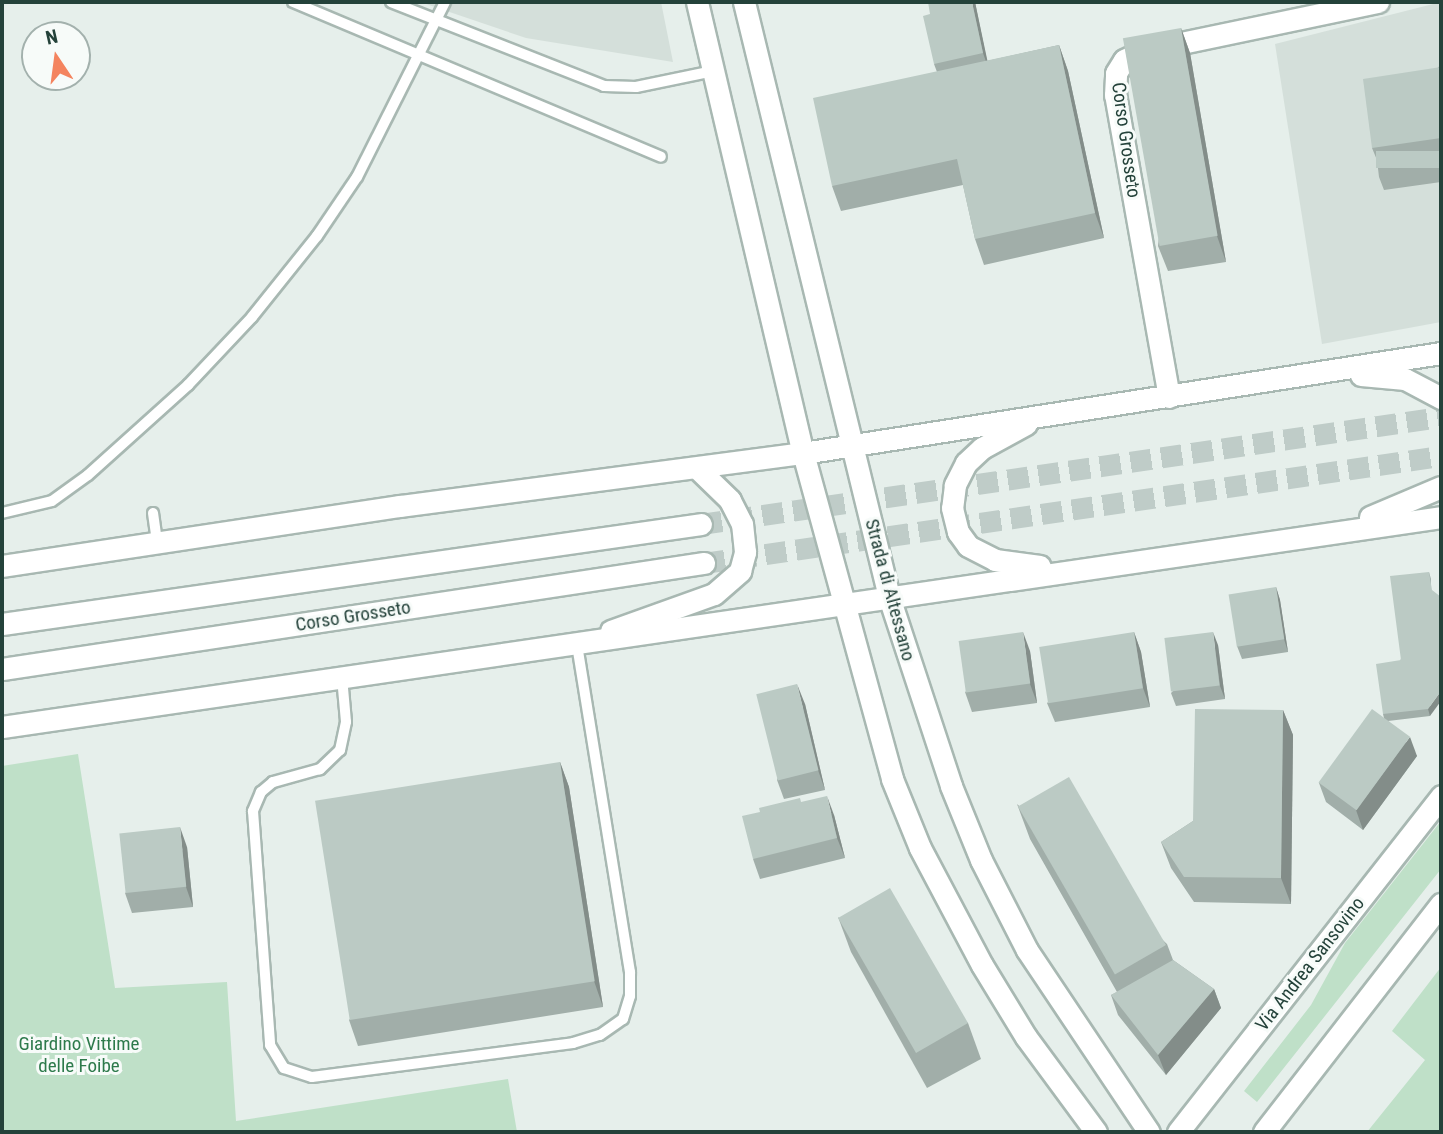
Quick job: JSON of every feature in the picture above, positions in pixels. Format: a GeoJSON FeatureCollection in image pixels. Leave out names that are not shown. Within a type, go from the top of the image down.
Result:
{"type":"FeatureCollection","features":[{"type":"Feature","properties":{"kind":"street"},"geometry":{"type":"LineString","coordinates":[[697,2],[803,453],[888,767],[920,848],[995,988],[1096,1132]]}},
{"type":"Feature","properties":{"kind":"street","name":"Strada di Altessano"},"geometry":{"type":"LineString","coordinates":[[744,2],[889,597],[951,786],[994,888],[1047,983],[1149,1132]]}},
{"type":"Feature","properties":{"kind":"street","name":"Corso Grosseto"},"geometry":{"type":"LineString","coordinates":[[1169,397],[1115,95],[1116,73],[1124,60],[1143,51],[1378,2]]}},
{"type":"Feature","properties":{"kind":"street"},"geometry":{"type":"LineString","coordinates":[[2,566],[157,542],[803,453],[1441,353]]}},
{"type":"Feature","properties":{"kind":"street"},"geometry":{"type":"LineString","coordinates":[[1325,373],[1405,379],[1441,398]]}},
{"type":"Feature","properties":{"kind":"street"},"geometry":{"type":"LineString","coordinates":[[1047,414],[993,441],[966,463],[953,493],[953,517],[962,540],[987,556],[1068,569]]}},
{"type":"Feature","properties":{"kind":"street"},"geometry":{"type":"LineString","coordinates":[[577,644],[705,598],[734,580],[745,552],[742,524],[730,500],[698,468]]}},
{"type":"Feature","properties":{"kind":"street"},"geometry":{"type":"LineString","coordinates":[[1342,528],[1441,487]]}},
{"type":"Feature","properties":{"kind":"street"},"geometry":{"type":"LineString","coordinates":[[2,727],[577,644],[1342,528],[1441,517]]}},
{"type":"Feature","properties":{"kind":"street"},"geometry":{"type":"LineString","coordinates":[[2,624],[701,524]]}},
{"type":"Feature","properties":{"kind":"street","name":"Corso Grosseto"},"geometry":{"type":"LineString","coordinates":[[2,669],[704,563]]}},
{"type":"Feature","properties":{"kind":"street","name":"Via Andrea Sansovino"},"geometry":{"type":"LineString","coordinates":[[1178,1132],[1441,796]]}},
{"type":"Feature","properties":{"kind":"street"},"geometry":{"type":"LineString","coordinates":[[1264,1132],[1441,904]]}},
{"type":"Feature","properties":{"kind":"lane"},"geometry":{"type":"LineString","coordinates":[[293,2],[661,157]]}},
{"type":"Feature","properties":{"kind":"lane"},"geometry":{"type":"LineString","coordinates":[[391,2],[604,86],[636,87],[713,71]]}},
{"type":"Feature","properties":{"kind":"lane"},"geometry":{"type":"LineString","coordinates":[[2,513],[34,507],[60,496],[127,441],[225,348],[345,197],[420,56],[445,2]]}},
{"type":"Feature","properties":{"kind":"lane"},"geometry":{"type":"LineString","coordinates":[[153,513],[157,542]]}},
{"type":"Feature","properties":{"kind":"lane"},"geometry":{"type":"LineString","coordinates":[[342,677],[346,722],[340,750],[320,769],[272,782],[261,792],[253,811],[270,1045],[284,1068],[312,1077],[573,1043],[600,1035],[623,1019],[630,996],[630,972],[577,644]]}},
{"type":"Feature","properties":{"kind":"shaded area"},"geometry":{"type":"Polygon","coordinates":[[[420,2],[661,2],[673,62],[526,38],[420,2]]]}},
{"type":"Feature","properties":{"kind":"shaded area"},"geometry":{"type":"Polygon","coordinates":[[[1441,2],[1441,322],[1322,344],[1275,44],[1441,2]]]}},
{"type":"Feature","properties":{"kind":"green space","name":"Giardino Vittime delle Foibe"},"geometry":{"type":"Polygon","coordinates":[[[78,754],[115,988],[227,982],[236,1121],[508,1079],[517,1132],[2,1132],[2,766],[78,754]]]}},
{"type":"Feature","properties":{"kind":"green space"},"geometry":{"type":"Polygon","coordinates":[[[1441,821],[1441,869],[1257,1102],[1244,1091],[1311,1005],[1345,943],[1441,821]]]}},
{"type":"Feature","properties":{"kind":"green space"},"geometry":{"type":"Polygon","coordinates":[[[1441,967],[1441,1132],[1367,1132],[1425,1060],[1392,1031],[1441,967]]]}},
{"type":"Feature","properties":{"kind":"building"},"geometry":{"type":"Polygon","coordinates":[[[928,2],[972,2],[983,53],[934,64],[923,16],[930,14],[928,2]]]}},
{"type":"Feature","properties":{"kind":"building"},"geometry":{"type":"Polygon","coordinates":[[[1181,28],[1218,236],[1160,246],[1123,38],[1181,28]]]}},
{"type":"Feature","properties":{"kind":"building"},"geometry":{"type":"Polygon","coordinates":[[[1059,45],[1095,213],[975,239],[957,159],[832,186],[813,98],[1059,45]]]}},
{"type":"Feature","properties":{"kind":"building"},"geometry":{"type":"Polygon","coordinates":[[[1441,67],[1441,138],[1372,148],[1363,79],[1441,67]]]}},
{"type":"Feature","properties":{"kind":"building"},"geometry":{"type":"Polygon","coordinates":[[[1376,151],[1441,151],[1441,168],[1376,168],[1376,151]]]}},
{"type":"Feature","properties":{"kind":"building"},"geometry":{"type":"Polygon","coordinates":[[[1429,572],[1432,590],[1441,597],[1441,691],[1428,709],[1383,714],[1376,664],[1401,660],[1390,576],[1429,572]]]}},
{"type":"Feature","properties":{"kind":"building"},"geometry":{"type":"Polygon","coordinates":[[[1276,587],[1284,639],[1237,647],[1229,595],[1276,587]]]}},
{"type":"Feature","properties":{"kind":"building"},"geometry":{"type":"Polygon","coordinates":[[[1023,632],[1030,683],[966,693],[959,641],[1023,632]]]}},
{"type":"Feature","properties":{"kind":"building"},"geometry":{"type":"Polygon","coordinates":[[[1134,632],[1143,688],[1048,703],[1039,647],[1134,632]]]}},
{"type":"Feature","properties":{"kind":"building"},"geometry":{"type":"Polygon","coordinates":[[[1213,632],[1220,686],[1171,692],[1164,638],[1213,632]]]}},
{"type":"Feature","properties":{"kind":"building"},"geometry":{"type":"Polygon","coordinates":[[[797,684],[819,770],[778,781],[756,694],[797,684]]]}},
{"type":"Feature","properties":{"kind":"building"},"geometry":{"type":"Polygon","coordinates":[[[1195,709],[1283,710],[1281,878],[1184,877],[1161,842],[1193,821],[1195,709]]]}},
{"type":"Feature","properties":{"kind":"building"},"geometry":{"type":"Polygon","coordinates":[[[1372,709],[1410,737],[1357,810],[1319,783],[1372,709]]]}},
{"type":"Feature","properties":{"kind":"building"},"geometry":{"type":"Polygon","coordinates":[[[560,762],[595,981],[350,1020],[315,801],[560,762]]]}},
{"type":"Feature","properties":{"kind":"building"},"geometry":{"type":"Polygon","coordinates":[[[1069,777],[1166,945],[1115,975],[1018,806],[1069,777]]]}},
{"type":"Feature","properties":{"kind":"building"},"geometry":{"type":"Polygon","coordinates":[[[827,796],[837,838],[753,859],[742,816],[760,812],[759,808],[800,798],[801,802],[827,796]]]}},
{"type":"Feature","properties":{"kind":"building"},"geometry":{"type":"Polygon","coordinates":[[[180,827],[186,887],[126,893],[119,833],[180,827]]]}},
{"type":"Feature","properties":{"kind":"building"},"geometry":{"type":"Polygon","coordinates":[[[890,888],[968,1023],[916,1053],[838,918],[890,888]]]}},
{"type":"Feature","properties":{"kind":"building"},"geometry":{"type":"Polygon","coordinates":[[[1173,960],[1214,989],[1158,1055],[1111,995],[1173,960]]]}},
{"type":"Feature","properties":{"kind":"tunnel"},"geometry":{"type":"LineString","coordinates":[[701,524],[1441,417]]}},
{"type":"Feature","properties":{"kind":"tunnel"},"geometry":{"type":"LineString","coordinates":[[704,563],[1441,456]]}}]}
